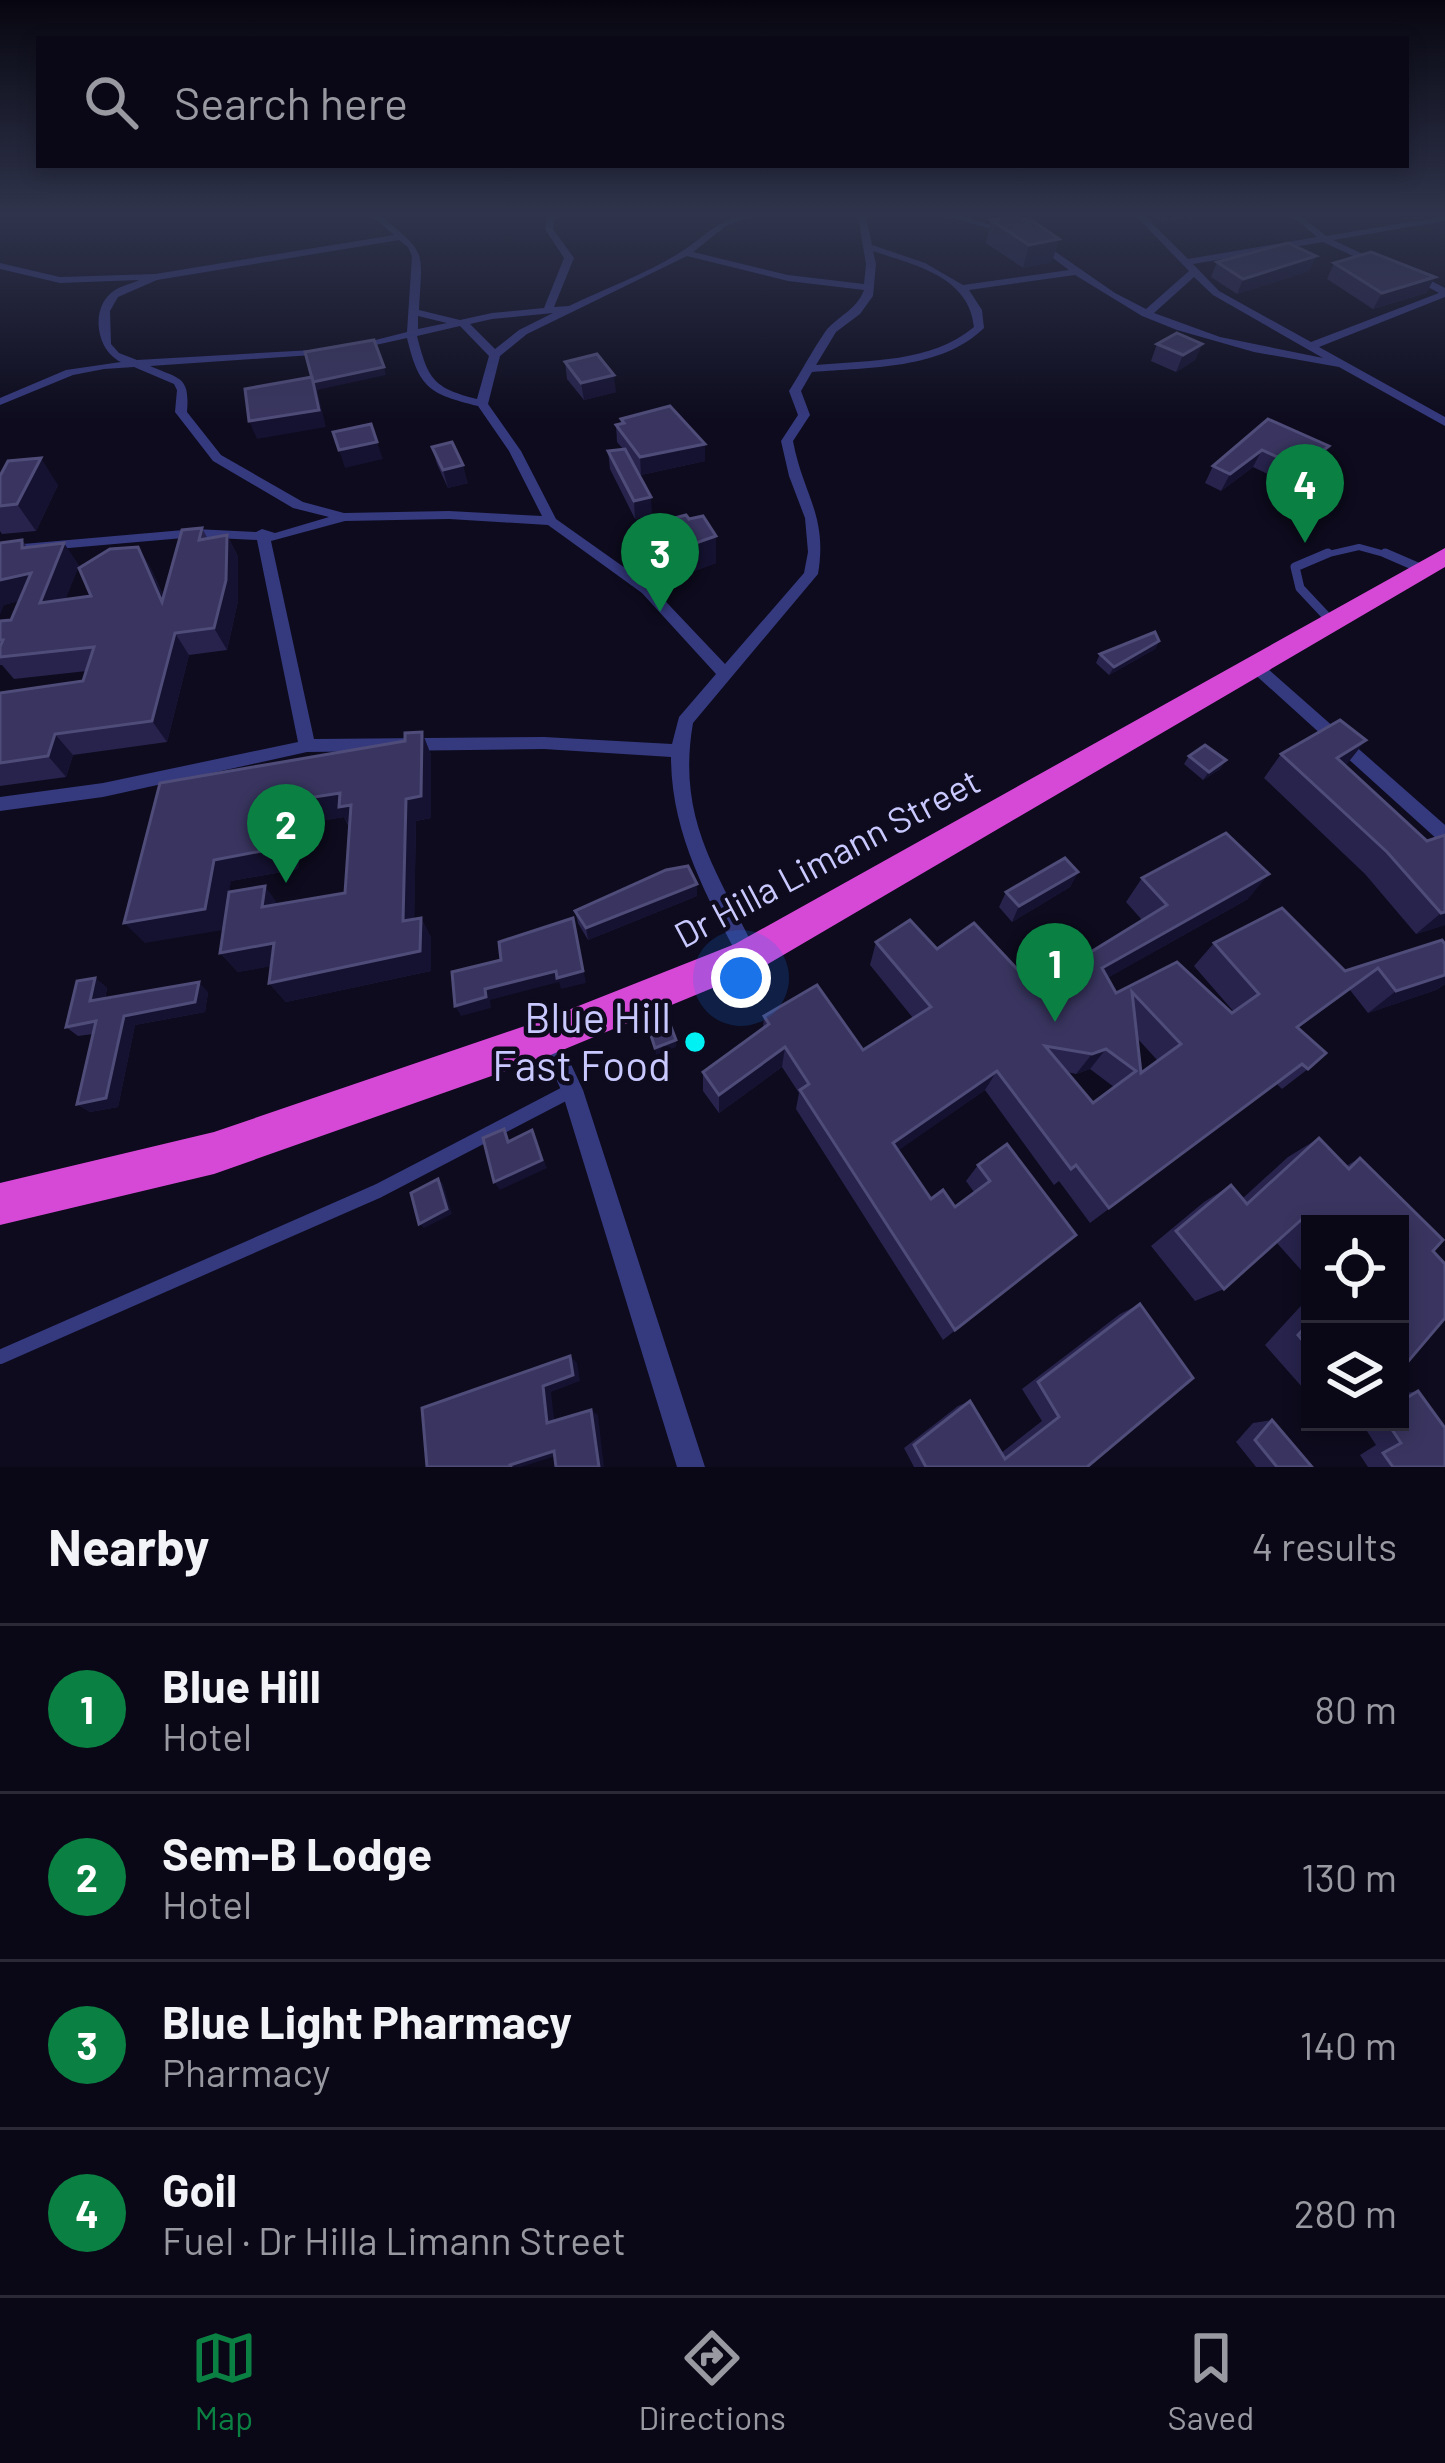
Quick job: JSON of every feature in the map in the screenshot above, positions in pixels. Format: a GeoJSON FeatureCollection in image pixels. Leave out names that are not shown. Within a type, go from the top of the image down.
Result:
{"type":"FeatureCollection","features":[{"type":"Feature","properties":{"kind":"highway","name":"Dr Hilla Limann Street"},"geometry":{"type":"LineString","coordinates":[[0,1204],[214,1153],[548,1037],[748,956],[1434,562]]}},
{"type":"Feature","properties":{"kind":"street"},"geometry":{"type":"LineString","coordinates":[[138,284],[114,295],[105,311],[106,344],[115,355],[178,382],[183,390],[181,412],[217,458],[298,505],[344,517]]}},
{"type":"Feature","properties":{"kind":"street"},"geometry":{"type":"LineString","coordinates":[[414,284],[412,336],[419,368],[430,383],[451,396],[482,404],[515,451],[551,521],[647,590],[723,671]]}},
{"type":"Feature","properties":{"kind":"street"},"geometry":{"type":"LineString","coordinates":[[548,310],[558,284]]}},
{"type":"Feature","properties":{"kind":"street"},"geometry":{"type":"LineString","coordinates":[[482,404],[495,355],[524,332],[620,284]]}},
{"type":"Feature","properties":{"kind":"street"},"geometry":{"type":"LineString","coordinates":[[748,956],[692,847],[679,792],[676,751],[685,721],[723,671],[811,574],[815,517],[787,441],[804,415],[795,391],[832,330],[856,312],[868,284]]}},
{"type":"Feature","properties":{"kind":"street"},"geometry":{"type":"LineString","coordinates":[[809,369],[927,355],[970,338],[979,328],[980,316],[954,284]]}},
{"type":"Feature","properties":{"kind":"street"},"geometry":{"type":"LineString","coordinates":[[961,288],[986,284]]}},
{"type":"Feature","properties":{"kind":"street"},"geometry":{"type":"LineString","coordinates":[[1097,284],[1191,335],[1243,350],[1343,364]]}},
{"type":"Feature","properties":{"kind":"street"},"geometry":{"type":"LineString","coordinates":[[1146,314],[1173,284]]}},
{"type":"Feature","properties":{"kind":"street"},"geometry":{"type":"LineString","coordinates":[[1206,284],[1445,422]]}},
{"type":"Feature","properties":{"kind":"street"},"geometry":{"type":"LineString","coordinates":[[1311,346],[1444,294]]}},
{"type":"Feature","properties":{"kind":"street"},"geometry":{"type":"LineString","coordinates":[[0,402],[70,372],[314,353],[569,309]]}},
{"type":"Feature","properties":{"kind":"street"},"geometry":{"type":"LineString","coordinates":[[412,311],[464,324],[495,355]]}},
{"type":"Feature","properties":{"kind":"street"},"geometry":{"type":"LineString","coordinates":[[0,550],[195,533],[275,537],[344,517],[449,515],[551,521]]}},
{"type":"Feature","properties":{"kind":"street"},"geometry":{"type":"LineString","coordinates":[[262,533],[307,746]]}},
{"type":"Feature","properties":{"kind":"street"},"geometry":{"type":"LineString","coordinates":[[1255,665],[1445,836]]}},
{"type":"Feature","properties":{"kind":"street"},"geometry":{"type":"LineString","coordinates":[[0,804],[103,790],[307,746],[544,743],[676,751]]}},
{"type":"Feature","properties":{"kind":"street"},"geometry":{"type":"LineString","coordinates":[[548,1037],[572,1090],[691,1467]]}},
{"type":"Feature","properties":{"kind":"lane"},"geometry":{"type":"LineString","coordinates":[[1330,620],[1300,588],[1295,567],[1342,545],[1366,544],[1434,562]]}},
{"type":"Feature","properties":{"kind":"lane"},"geometry":{"type":"LineString","coordinates":[[0,1357],[378,1191],[572,1090]]}},
{"type":"Feature","properties":{"kind":"building"},"geometry":{"type":"Polygon","coordinates":[[[1368,284],[1410,284],[1382,293],[1368,284]]]}},
{"type":"Feature","properties":{"kind":"building"},"geometry":{"type":"Polygon","coordinates":[[[1177,333],[1202,344],[1183,355],[1157,344],[1177,333]]]}},
{"type":"Feature","properties":{"kind":"building"},"geometry":{"type":"Polygon","coordinates":[[[374,340],[384,367],[313,382],[305,352],[374,340]]]}},
{"type":"Feature","properties":{"kind":"building"},"geometry":{"type":"Polygon","coordinates":[[[597,354],[614,375],[581,383],[565,362],[597,354]]]}},
{"type":"Feature","properties":{"kind":"building"},"geometry":{"type":"Polygon","coordinates":[[[312,377],[319,410],[249,421],[245,389],[312,377]]]}},
{"type":"Feature","properties":{"kind":"building"},"geometry":{"type":"Polygon","coordinates":[[[670,406],[705,444],[640,457],[616,425],[624,423],[621,419],[670,406]]]}},
{"type":"Feature","properties":{"kind":"building"},"geometry":{"type":"Polygon","coordinates":[[[1268,419],[1329,446],[1301,468],[1262,450],[1230,474],[1213,466],[1268,419]]]}},
{"type":"Feature","properties":{"kind":"building"},"geometry":{"type":"Polygon","coordinates":[[[371,424],[377,442],[339,450],[333,432],[371,424]]]}},
{"type":"Feature","properties":{"kind":"building"},"geometry":{"type":"Polygon","coordinates":[[[452,442],[463,465],[443,470],[432,447],[452,442]]]}},
{"type":"Feature","properties":{"kind":"building"},"geometry":{"type":"Polygon","coordinates":[[[625,449],[651,497],[634,501],[608,451],[625,449]]]}},
{"type":"Feature","properties":{"kind":"building"},"geometry":{"type":"Polygon","coordinates":[[[41,458],[17,504],[0,506],[0,476],[8,461],[41,458]]]}},
{"type":"Feature","properties":{"kind":"building"},"geometry":{"type":"Polygon","coordinates":[[[686,515],[689,519],[703,516],[716,536],[665,554],[644,526],[686,515]]]}},
{"type":"Feature","properties":{"kind":"building"},"geometry":{"type":"Polygon","coordinates":[[[202,528],[199,540],[227,535],[226,580],[214,628],[175,633],[152,721],[55,734],[48,756],[0,763],[0,693],[83,681],[94,647],[0,657],[0,621],[11,620],[31,573],[0,580],[0,543],[22,540],[22,548],[64,543],[40,603],[91,596],[79,568],[110,549],[138,547],[162,602],[182,530],[202,528]]]}},
{"type":"Feature","properties":{"kind":"building"},"geometry":{"type":"Polygon","coordinates":[[[1155,632],[1159,641],[1114,667],[1100,654],[1155,632]]]}},
{"type":"Feature","properties":{"kind":"building"},"geometry":{"type":"Polygon","coordinates":[[[1340,720],[1366,740],[1337,758],[1427,841],[1445,835],[1445,912],[1281,754],[1340,720]]]}},
{"type":"Feature","properties":{"kind":"building"},"geometry":{"type":"Polygon","coordinates":[[[422,732],[421,796],[406,799],[403,921],[421,918],[420,951],[269,983],[274,943],[220,953],[229,892],[265,886],[262,907],[345,893],[351,805],[339,807],[340,793],[295,800],[294,814],[287,815],[283,847],[214,860],[205,909],[124,923],[160,783],[405,741],[405,733],[422,732]]]}},
{"type":"Feature","properties":{"kind":"building"},"geometry":{"type":"Polygon","coordinates":[[[1205,745],[1226,760],[1209,772],[1189,756],[1205,745]]]}},
{"type":"Feature","properties":{"kind":"building"},"geometry":{"type":"Polygon","coordinates":[[[1226,833],[1269,874],[1102,968],[1116,993],[1177,962],[1232,1013],[1259,994],[1214,943],[1282,908],[1345,971],[1442,940],[1445,975],[1396,991],[1378,968],[1297,1027],[1326,1053],[1308,1069],[1302,1064],[1109,1208],[1076,1165],[1071,1169],[997,1071],[893,1143],[931,1199],[943,1190],[955,1207],[990,1181],[978,1165],[1007,1144],[1076,1235],[955,1330],[800,1090],[809,1084],[785,1047],[719,1095],[703,1072],[769,1024],[764,1016],[817,985],[863,1050],[931,1007],[876,942],[910,920],[937,949],[974,923],[1034,987],[1167,905],[1142,878],[1226,833]],[[1132,992],[1141,1073],[1181,1044],[1132,992]],[[1045,1046],[1093,1103],[1136,1071],[1106,1049],[1092,1054],[1045,1046]]]}},
{"type":"Feature","properties":{"kind":"building"},"geometry":{"type":"Polygon","coordinates":[[[1065,858],[1078,872],[1019,906],[1006,892],[1065,858]]]}},
{"type":"Feature","properties":{"kind":"building"},"geometry":{"type":"Polygon","coordinates":[[[688,866],[697,884],[586,928],[575,911],[666,870],[688,866]]]}},
{"type":"Feature","properties":{"kind":"building"},"geometry":{"type":"Polygon","coordinates":[[[573,918],[583,971],[557,978],[556,971],[485,989],[486,997],[455,1006],[452,972],[501,960],[499,942],[573,918]]]}},
{"type":"Feature","properties":{"kind":"building"},"geometry":{"type":"Polygon","coordinates":[[[95,978],[90,1001],[199,982],[195,1002],[124,1016],[106,1098],[77,1104],[96,1021],[66,1027],[77,981],[95,978]]]}},
{"type":"Feature","properties":{"kind":"building"},"geometry":{"type":"Polygon","coordinates":[[[668,1019],[676,1040],[655,1048],[648,1026],[668,1019]]]}},
{"type":"Feature","properties":{"kind":"building"},"geometry":{"type":"Polygon","coordinates":[[[504,1129],[508,1142],[532,1130],[542,1160],[494,1182],[483,1138],[504,1129]]]}},
{"type":"Feature","properties":{"kind":"building"},"geometry":{"type":"Polygon","coordinates":[[[1319,1138],[1349,1169],[1360,1158],[1443,1240],[1433,1251],[1445,1264],[1445,1318],[1409,1360],[1409,1215],[1301,1215],[1301,1220],[1224,1289],[1176,1231],[1231,1185],[1247,1204],[1319,1138]]]}},
{"type":"Feature","properties":{"kind":"building"},"geometry":{"type":"Polygon","coordinates":[[[438,1179],[447,1209],[419,1224],[411,1193],[438,1179]]]}},
{"type":"Feature","properties":{"kind":"building"},"geometry":{"type":"Polygon","coordinates":[[[1140,1304],[1193,1378],[1087,1467],[926,1467],[914,1445],[970,1401],[1005,1459],[1059,1417],[1038,1382],[1140,1304]]]}},
{"type":"Feature","properties":{"kind":"building"},"geometry":{"type":"Polygon","coordinates":[[[570,1356],[573,1375],[543,1386],[547,1423],[591,1410],[599,1467],[556,1467],[554,1451],[511,1467],[427,1467],[422,1408],[570,1356]]]}},
{"type":"Feature","properties":{"kind":"building"},"geometry":{"type":"Polygon","coordinates":[[[1418,1391],[1445,1428],[1445,1467],[1393,1467],[1383,1453],[1401,1443],[1393,1431],[1409,1431],[1409,1396],[1418,1391]]]}},
{"type":"Feature","properties":{"kind":"building"},"geometry":{"type":"Polygon","coordinates":[[[1272,1420],[1312,1467],[1277,1467],[1255,1440],[1272,1420]]]}},
{"type":"Feature","properties":{"kind":"place","name":"Goil"},"geometry":{"type":"Point","coordinates":[1305,543]}},
{"type":"Feature","properties":{"kind":"place","name":"Blue Light Pharmacy"},"geometry":{"type":"Point","coordinates":[660,612]}},
{"type":"Feature","properties":{"kind":"place","name":"Sem-B Lodge"},"geometry":{"type":"Point","coordinates":[286,883]}},
{"type":"Feature","properties":{"kind":"place","name":"Blue Hill"},"geometry":{"type":"Point","coordinates":[1055,1022]}},
{"type":"Feature","properties":{"kind":"place","name":"Blue Hill Fast Food"},"geometry":{"type":"Point","coordinates":[695,1042]}}]}
